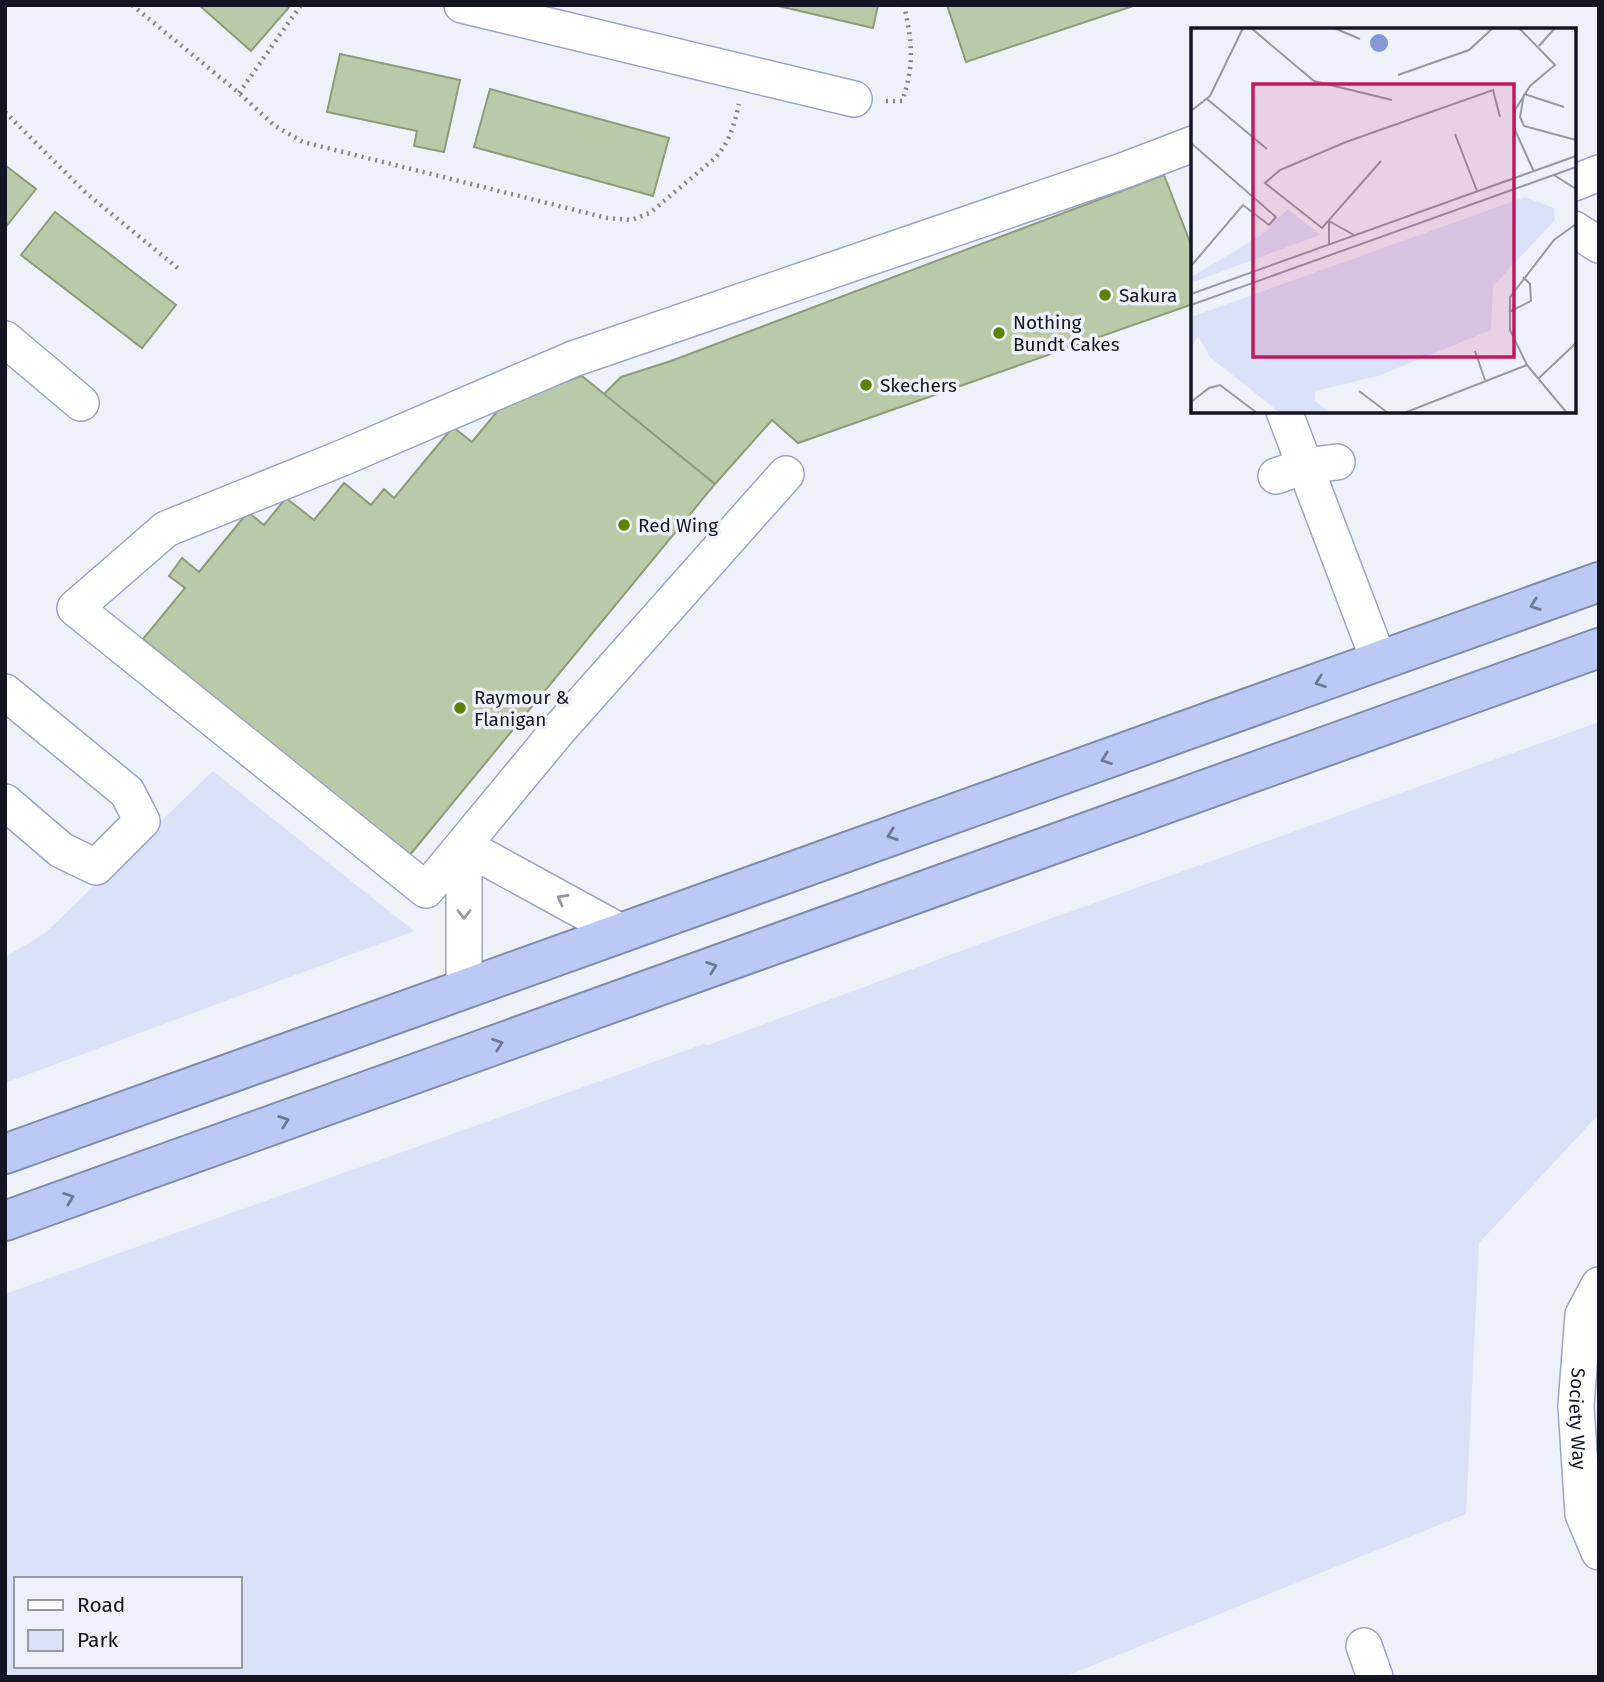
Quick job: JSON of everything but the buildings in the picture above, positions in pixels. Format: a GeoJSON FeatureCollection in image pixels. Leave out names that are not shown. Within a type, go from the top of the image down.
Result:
{"type":"FeatureCollection","features":[{"type":"Feature","properties":{"kind":"highway"},"geometry":{"type":"LineString","coordinates":[[5,1154],[1599,582]]}},
{"type":"Feature","properties":{"kind":"highway"},"geometry":{"type":"LineString","coordinates":[[5,1221],[1599,648]]}},
{"type":"Feature","properties":{"kind":"street"},"geometry":{"type":"LineString","coordinates":[[462,5],[854,99]]}},
{"type":"Feature","properties":{"kind":"street"},"geometry":{"type":"LineString","coordinates":[[786,474],[555,734],[426,890],[75,608],[166,530],[573,359],[1191,145]]}},
{"type":"Feature","properties":{"kind":"street"},"geometry":{"type":"LineString","coordinates":[[1576,182],[1599,173]]}},
{"type":"Feature","properties":{"kind":"street"},"geometry":{"type":"LineString","coordinates":[[1576,230],[1599,245]]}},
{"type":"Feature","properties":{"kind":"street"},"geometry":{"type":"LineString","coordinates":[[5,339],[81,403]]}},
{"type":"Feature","properties":{"kind":"street"},"geometry":{"type":"LineString","coordinates":[[1285,413],[1379,661]]}},
{"type":"Feature","properties":{"kind":"street"},"geometry":{"type":"LineString","coordinates":[[5,692],[127,792],[142,821],[96,867],[61,850],[5,802]]}},
{"type":"Feature","properties":{"kind":"street"},"geometry":{"type":"LineString","coordinates":[[464,845],[621,932]]}},
{"type":"Feature","properties":{"kind":"street"},"geometry":{"type":"LineString","coordinates":[[464,845],[464,989]]}},
{"type":"Feature","properties":{"kind":"street","name":"Society Way"},"geometry":{"type":"LineString","coordinates":[[1599,1285],[1583,1315],[1588,1403],[1583,1514],[1599,1552]]}},
{"type":"Feature","properties":{"kind":"path"},"geometry":{"type":"LineString","coordinates":[[132,5],[275,126],[310,144],[607,218],[631,220],[649,214],[723,150],[732,133],[746,73]]}},
{"type":"Feature","properties":{"kind":"path"},"geometry":{"type":"LineString","coordinates":[[239,93],[302,5]]}},
{"type":"Feature","properties":{"kind":"path"},"geometry":{"type":"LineString","coordinates":[[854,99],[902,101],[912,62],[911,36],[904,5]]}},
{"type":"Feature","properties":{"kind":"path"},"geometry":{"type":"LineString","coordinates":[[5,113],[86,193],[180,270]]}},
{"type":"Feature","properties":{"kind":"green space"},"geometry":{"type":"Polygon","coordinates":[[[1599,722],[1599,1114],[1479,1243],[1466,1514],[1064,1677],[5,1677],[5,1294],[704,1044],[708,1045],[966,949],[1599,722]]]}},
{"type":"Feature","properties":{"kind":"green space"},"geometry":{"type":"Polygon","coordinates":[[[213,771],[414,931],[5,1083],[5,957],[44,934],[213,771]]]}},
{"type":"Feature","properties":{"kind":"place","name":"Sakura"},"geometry":{"type":"Point","coordinates":[1105,295]}},
{"type":"Feature","properties":{"kind":"place","name":"Nothing Bundt Cakes"},"geometry":{"type":"Point","coordinates":[999,333]}},
{"type":"Feature","properties":{"kind":"place","name":"Skechers"},"geometry":{"type":"Point","coordinates":[866,385]}},
{"type":"Feature","properties":{"kind":"place","name":"Red Wing"},"geometry":{"type":"Point","coordinates":[624,525]}},
{"type":"Feature","properties":{"kind":"place","name":"Raymour & Flanigan"},"geometry":{"type":"Point","coordinates":[460,708]}}]}
